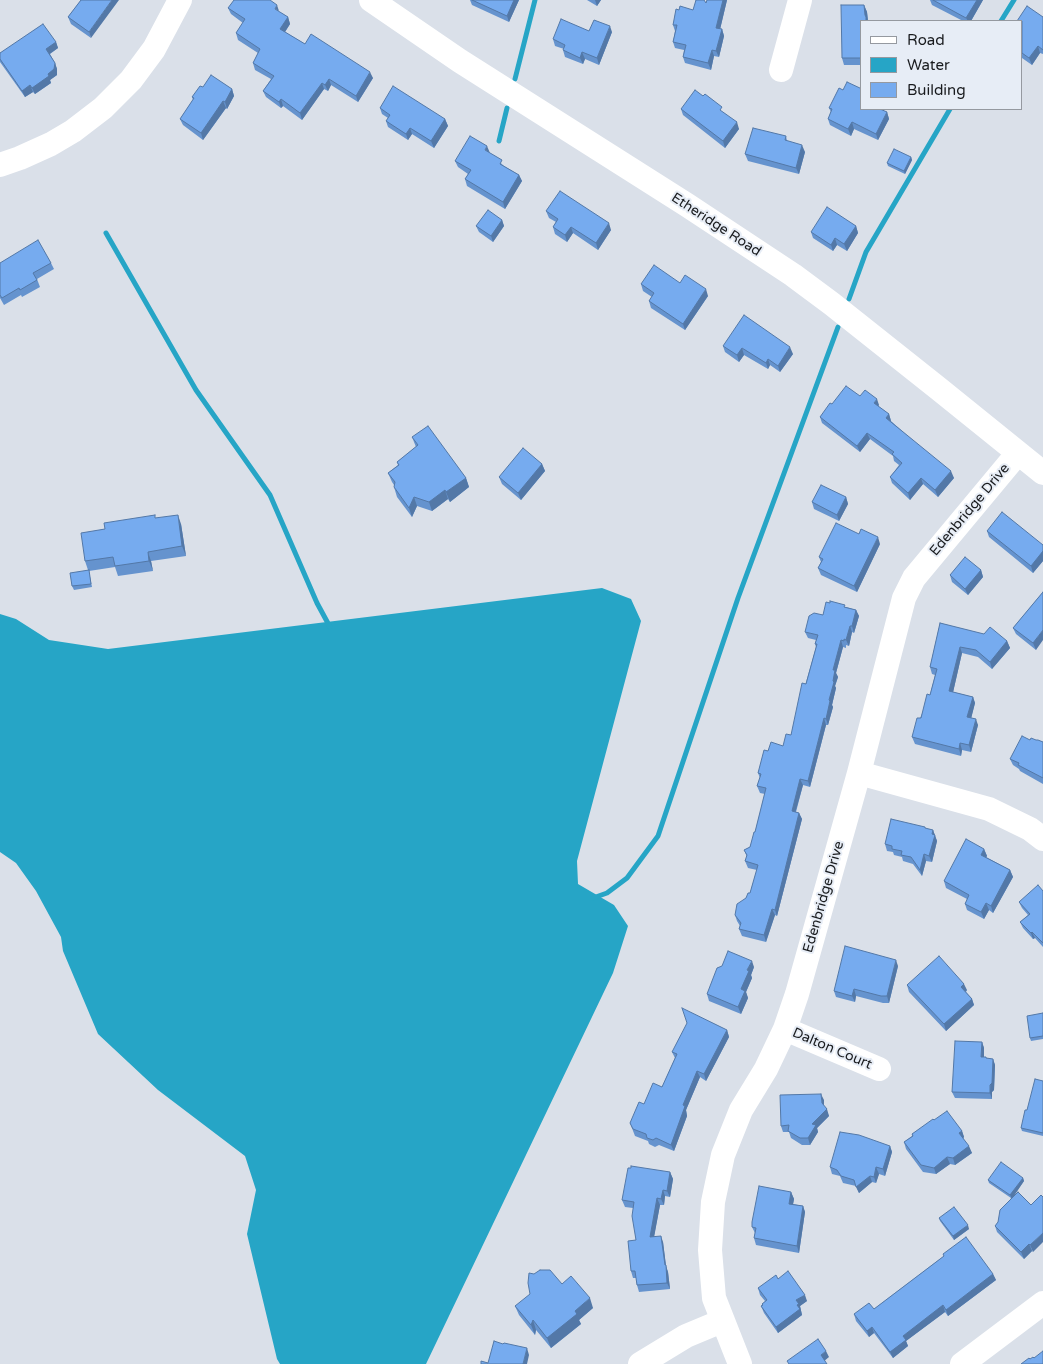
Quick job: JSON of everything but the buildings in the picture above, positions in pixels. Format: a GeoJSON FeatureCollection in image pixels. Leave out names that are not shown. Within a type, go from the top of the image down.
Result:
{"type":"FeatureCollection","features":[{"type":"Feature","properties":{"kind":"street"},"geometry":{"type":"LineString","coordinates":[[0,165],[51,144],[73,131],[103,108],[131,80],[154,48],[180,0]]}},
{"type":"Feature","properties":{"kind":"street","name":"Etheridge Road"},"geometry":{"type":"LineString","coordinates":[[371,0],[460,62],[793,275],[978,420],[1043,474]]}},
{"type":"Feature","properties":{"kind":"street"},"geometry":{"type":"LineString","coordinates":[[781,70],[800,0]]}},
{"type":"Feature","properties":{"kind":"street","name":"Edenbridge Drive"},"geometry":{"type":"LineString","coordinates":[[740,1364],[714,1298],[710,1250],[713,1202],[723,1155],[741,1110],[766,1069],[785,1029],[807,961],[859,773],[904,598],[914,578],[1018,453]]}},
{"type":"Feature","properties":{"kind":"street"},"geometry":{"type":"LineString","coordinates":[[859,773],[989,809],[1030,829],[1043,839]]}},
{"type":"Feature","properties":{"kind":"street","name":"Dalton Court"},"geometry":{"type":"LineString","coordinates":[[785,1029],[879,1070]]}},
{"type":"Feature","properties":{"kind":"street"},"geometry":{"type":"LineString","coordinates":[[962,1364],[1043,1303]]}},
{"type":"Feature","properties":{"kind":"street"},"geometry":{"type":"LineString","coordinates":[[640,1364],[686,1336],[722,1320]]}},
{"type":"Feature","properties":{"kind":"water"},"geometry":{"type":"Polygon","coordinates":[[[602,588],[631,599],[641,621],[577,861],[578,884],[614,905],[628,926],[613,973],[426,1364],[280,1364],[277,1359],[247,1234],[256,1190],[245,1156],[158,1090],[98,1034],[63,951],[61,937],[36,891],[16,863],[0,852],[0,614],[16,619],[49,640],[108,649],[602,588]]]}},
{"type":"Feature","properties":{"kind":"waterway"},"geometry":{"type":"LineString","coordinates":[[515,79],[535,0]]}},
{"type":"Feature","properties":{"kind":"waterway"},"geometry":{"type":"LineString","coordinates":[[1002,20],[1014,0]]}},
{"type":"Feature","properties":{"kind":"waterway"},"geometry":{"type":"LineString","coordinates":[[499,141],[507,108]]}},
{"type":"Feature","properties":{"kind":"waterway"},"geometry":{"type":"LineString","coordinates":[[849,299],[866,252],[949,110]]}},
{"type":"Feature","properties":{"kind":"waterway"},"geometry":{"type":"LineString","coordinates":[[106,233],[196,390],[270,495],[317,603],[330,627]]}},
{"type":"Feature","properties":{"kind":"waterway"},"geometry":{"type":"LineString","coordinates":[[593,898],[607,893],[627,878],[658,836],[738,598],[838,327]]}}]}
